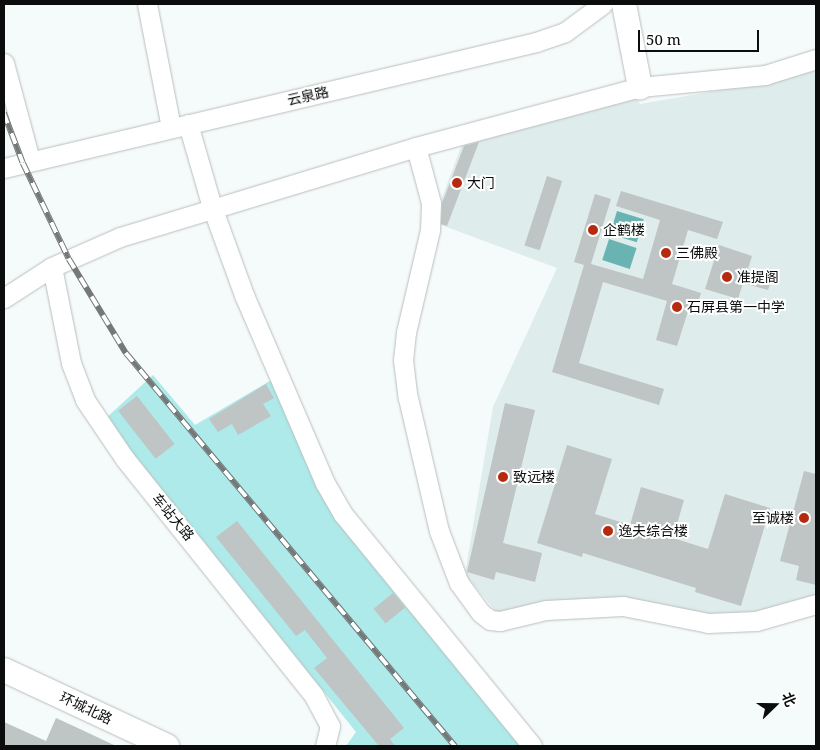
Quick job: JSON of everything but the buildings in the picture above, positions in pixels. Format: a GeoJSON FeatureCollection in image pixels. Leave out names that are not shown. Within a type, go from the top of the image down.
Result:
{"type":"FeatureCollection","features":[{"type":"Feature","properties":{"kind":"street"},"geometry":{"type":"LineString","coordinates":[[148,4],[179,126],[286,393],[325,483],[343,514],[532,746]]}},
{"type":"Feature","properties":{"kind":"street","name":"云泉路"},"geometry":{"type":"LineString","coordinates":[[4,168],[30,160],[536,42],[565,32],[603,4]]}},
{"type":"Feature","properties":{"kind":"street"},"geometry":{"type":"LineString","coordinates":[[624,4],[640,87]]}},
{"type":"Feature","properties":{"kind":"street"},"geometry":{"type":"LineString","coordinates":[[4,298],[52,267],[120,237],[212,207],[416,147],[640,87],[765,75],[816,60]]}},
{"type":"Feature","properties":{"kind":"street"},"geometry":{"type":"LineString","coordinates":[[4,63],[30,160]]}},
{"type":"Feature","properties":{"kind":"street"},"geometry":{"type":"LineString","coordinates":[[416,147],[431,203],[430,230],[406,332],[403,360],[408,398],[439,530],[459,583],[481,613],[490,620],[500,621],[546,610],[623,606],[718,622],[756,621],[816,604]]}},
{"type":"Feature","properties":{"kind":"street","name":"车站大路"},"geometry":{"type":"LineString","coordinates":[[52,267],[71,363],[85,400],[125,459],[214,567],[314,696],[330,726],[330,737],[325,746]]}},
{"type":"Feature","properties":{"kind":"street","name":"环城北路"},"geometry":{"type":"LineString","coordinates":[[4,670],[167,746]]}},
{"type":"Feature","properties":{"kind":"shaded area","name":"石屏县第一中学"},"geometry":{"type":"Polygon","coordinates":[[[816,71],[816,597],[754,614],[711,619],[619,601],[496,612],[465,574],[493,407],[557,268],[433,222],[465,136],[634,94],[640,104],[767,82],[783,75],[816,71]]]}},
{"type":"Feature","properties":{"kind":"shaded area"},"geometry":{"type":"Polygon","coordinates":[[[617,211],[644,219],[637,242],[610,234],[617,211]]]}},
{"type":"Feature","properties":{"kind":"shaded area"},"geometry":{"type":"Polygon","coordinates":[[[609,239],[637,248],[630,269],[602,260],[609,239]]]}},
{"type":"Feature","properties":{"kind":"shaded area"},"geometry":{"type":"Polygon","coordinates":[[[285,372],[342,523],[522,746],[346,746],[356,732],[105,419],[153,375],[195,425],[285,372]]]}},
{"type":"Feature","properties":{"kind":"railway"},"geometry":{"type":"LineString","coordinates":[[4,113],[23,163],[69,259],[126,353],[455,746]]}},
{"type":"Feature","properties":{"kind":"place","name":"大门"},"geometry":{"type":"Point","coordinates":[457,183]}},
{"type":"Feature","properties":{"kind":"place","name":"企鹤楼"},"geometry":{"type":"Point","coordinates":[593,230]}},
{"type":"Feature","properties":{"kind":"place","name":"三佛殿"},"geometry":{"type":"Point","coordinates":[666,253]}},
{"type":"Feature","properties":{"kind":"place","name":"准提阁"},"geometry":{"type":"Point","coordinates":[727,277]}},
{"type":"Feature","properties":{"kind":"place","name":"石屏县第一中学"},"geometry":{"type":"Point","coordinates":[677,307]}},
{"type":"Feature","properties":{"kind":"place","name":"致远楼"},"geometry":{"type":"Point","coordinates":[503,477]}},
{"type":"Feature","properties":{"kind":"place","name":"至诚楼"},"geometry":{"type":"Point","coordinates":[804,518]}},
{"type":"Feature","properties":{"kind":"place","name":"逸夫综合楼"},"geometry":{"type":"Point","coordinates":[608,531]}}]}
